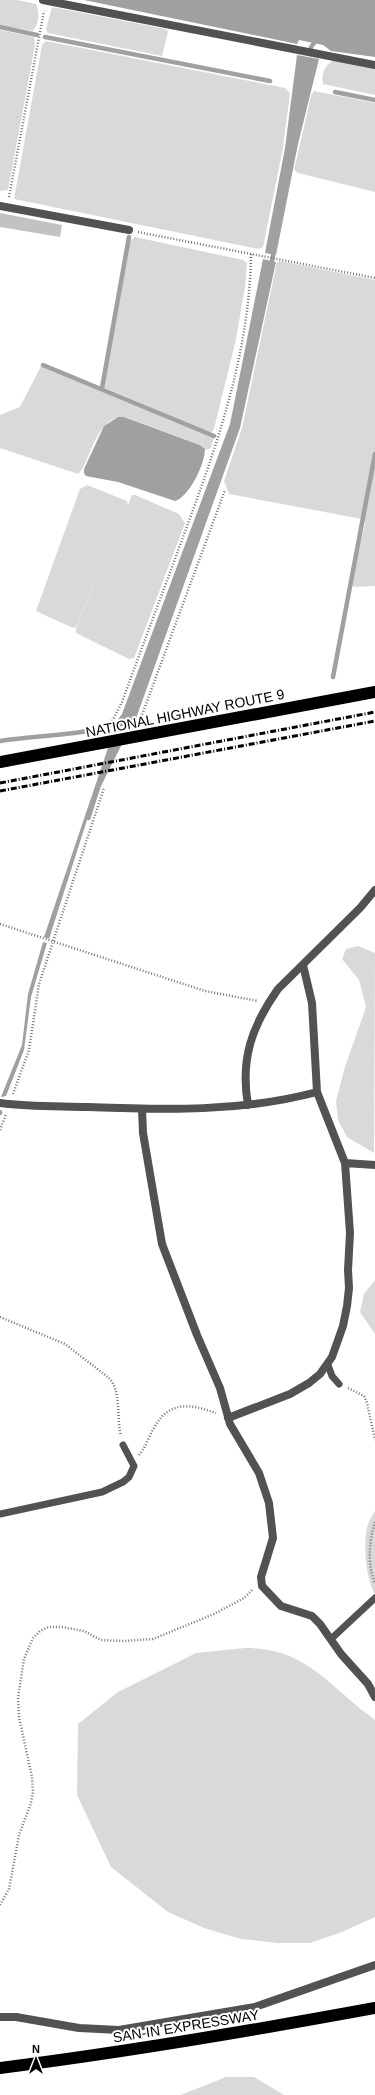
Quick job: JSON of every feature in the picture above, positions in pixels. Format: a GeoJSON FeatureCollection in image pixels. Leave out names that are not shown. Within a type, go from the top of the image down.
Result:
{"type":"FeatureCollection","features":[{"type":"Feature","properties":{"kind":"highway","name":"NATIONAL HIGHWAY ROUTE 9"},"geometry":{"type":"LineString","coordinates":[[0,762],[100,745],[375,692]]}},
{"type":"Feature","properties":{"kind":"highway","name":"SAN-IN EXPRESSWAY"},"geometry":{"type":"LineString","coordinates":[[0,2068],[113,2053],[245,2032],[375,2008]]}},
{"type":"Feature","properties":{"kind":"street"},"geometry":{"type":"LineString","coordinates":[[44,0],[300,51],[375,64]]}},
{"type":"Feature","properties":{"kind":"street"},"geometry":{"type":"LineString","coordinates":[[4,207],[129,230]]}},
{"type":"Feature","properties":{"kind":"street"},"geometry":{"type":"LineString","coordinates":[[248,1105],[246,1090],[248,1051],[252,1034],[268,1004],[278,989],[304,965],[375,890]]}},
{"type":"Feature","properties":{"kind":"street"},"geometry":{"type":"LineString","coordinates":[[228,1418],[290,1394],[309,1383],[328,1365],[343,1326],[349,1288],[348,1270],[350,1233],[345,1163],[317,1092],[312,1003],[304,965]]}},
{"type":"Feature","properties":{"kind":"street"},"geometry":{"type":"LineString","coordinates":[[0,1103],[198,1110],[248,1105],[293,1098],[317,1092]]}},
{"type":"Feature","properties":{"kind":"street"},"geometry":{"type":"LineString","coordinates":[[142,1109],[143,1133],[159,1234],[194,1328],[220,1388],[228,1418],[259,1473],[269,1503],[272,1538],[262,1582],[265,1590],[281,1606],[312,1616],[341,1654],[368,1684],[375,1697]]}},
{"type":"Feature","properties":{"kind":"street"},"geometry":{"type":"LineString","coordinates":[[345,1163],[375,1165]]}},
{"type":"Feature","properties":{"kind":"street"},"geometry":{"type":"LineString","coordinates":[[0,2017],[16,2017],[79,2028],[119,2030],[255,2007],[375,1965]]}},
{"type":"Feature","properties":{"kind":"lane"},"geometry":{"type":"LineString","coordinates":[[328,1365],[332,1376],[339,1384]]}},
{"type":"Feature","properties":{"kind":"lane"},"geometry":{"type":"LineString","coordinates":[[0,1514],[48,1505],[115,1487],[128,1477],[134,1466],[123,1445]]}},
{"type":"Feature","properties":{"kind":"lane"},"geometry":{"type":"LineString","coordinates":[[331,1639],[375,1598]]}},
{"type":"Feature","properties":{"kind":"path"},"geometry":{"type":"LineString","coordinates":[[4,207],[44,0]]}},
{"type":"Feature","properties":{"kind":"path"},"geometry":{"type":"LineString","coordinates":[[129,230],[375,278]]}},
{"type":"Feature","properties":{"kind":"path"},"geometry":{"type":"LineString","coordinates":[[100,745],[122,702],[215,450],[230,398],[250,290],[251,253]]}},
{"type":"Feature","properties":{"kind":"path"},"geometry":{"type":"LineString","coordinates":[[133,738],[225,490]]}},
{"type":"Feature","properties":{"kind":"path"},"geometry":{"type":"LineString","coordinates":[[12,1095],[30,1050],[39,984],[104,788]]}},
{"type":"Feature","properties":{"kind":"path"},"geometry":{"type":"LineString","coordinates":[[0,924],[205,991],[268,1004]]}},
{"type":"Feature","properties":{"kind":"path"},"geometry":{"type":"LineString","coordinates":[[0,1130],[7,1109]]}},
{"type":"Feature","properties":{"kind":"path"},"geometry":{"type":"LineString","coordinates":[[0,1317],[65,1344],[115,1384],[118,1417],[123,1445]]}},
{"type":"Feature","properties":{"kind":"path"},"geometry":{"type":"LineString","coordinates":[[339,1384],[364,1396],[367,1403],[375,1440]]}},
{"type":"Feature","properties":{"kind":"path"},"geometry":{"type":"LineString","coordinates":[[132,1460],[141,1453],[155,1426],[173,1409],[194,1406],[228,1418]]}},
{"type":"Feature","properties":{"kind":"path"},"geometry":{"type":"LineString","coordinates":[[375,1522],[371,1536],[370,1564],[375,1583]]}},
{"type":"Feature","properties":{"kind":"path"},"geometry":{"type":"LineString","coordinates":[[0,1905],[9,1889],[19,1835],[31,1803],[33,1792],[32,1777],[19,1717],[18,1698],[24,1659],[33,1638],[40,1631],[49,1628],[62,1627],[84,1631],[101,1640],[124,1641],[153,1639],[232,1606],[244,1598],[262,1582]]}},
{"type":"Feature","properties":{"kind":"shaded area"},"geometry":{"type":"Polygon","coordinates":[[[0,0],[17,0],[36,4],[38,18],[37,25],[33,31],[0,25],[0,0]]]}},
{"type":"Feature","properties":{"kind":"shaded area"},"geometry":{"type":"Polygon","coordinates":[[[84,0],[375,0],[375,57],[331,51],[323,45],[299,40],[297,44],[84,0]]]}},
{"type":"Feature","properties":{"kind":"shaded area"},"geometry":{"type":"Polygon","coordinates":[[[52,7],[166,29],[168,32],[162,56],[48,33],[46,29],[52,7]]]}},
{"type":"Feature","properties":{"kind":"shaded area"},"geometry":{"type":"Polygon","coordinates":[[[0,30],[34,37],[35,45],[8,190],[0,191],[0,30]]]}},
{"type":"Feature","properties":{"kind":"shaded area"},"geometry":{"type":"Polygon","coordinates":[[[46,41],[285,88],[290,93],[283,148],[263,247],[259,249],[14,199],[42,45],[46,41]]]}},
{"type":"Feature","properties":{"kind":"shaded area"},"geometry":{"type":"Polygon","coordinates":[[[297,55],[319,59],[298,144],[276,255],[265,253],[285,148],[297,55]]]}},
{"type":"Feature","properties":{"kind":"shaded area"},"geometry":{"type":"Polygon","coordinates":[[[334,60],[375,68],[375,95],[323,84],[324,70],[328,64],[334,60]]]}},
{"type":"Feature","properties":{"kind":"shaded area"},"geometry":{"type":"Polygon","coordinates":[[[314,91],[375,103],[375,192],[298,173],[294,170],[311,96],[314,91]]]}},
{"type":"Feature","properties":{"kind":"shaded area"},"geometry":{"type":"Polygon","coordinates":[[[135,237],[243,260],[247,263],[245,287],[236,339],[214,429],[211,433],[103,387],[129,242],[135,237]]]}},
{"type":"Feature","properties":{"kind":"shaded area"},"geometry":{"type":"Polygon","coordinates":[[[263,259],[276,262],[240,428],[134,724],[112,728],[122,714],[230,424],[263,259]]]}},
{"type":"Feature","properties":{"kind":"shaded area"},"geometry":{"type":"Polygon","coordinates":[[[280,261],[375,280],[375,586],[354,587],[351,583],[365,524],[362,519],[229,494],[224,481],[242,428],[277,262],[280,261]]]}},
{"type":"Feature","properties":{"kind":"shaded area"},"geometry":{"type":"Polygon","coordinates":[[[41,366],[214,437],[211,448],[206,450],[201,445],[125,417],[116,418],[103,428],[94,443],[83,468],[78,474],[0,448],[0,415],[20,407],[41,366]]]}},
{"type":"Feature","properties":{"kind":"shaded area"},"geometry":{"type":"Polygon","coordinates":[[[118,417],[124,417],[200,445],[205,449],[202,463],[191,487],[180,498],[175,501],[118,482],[86,476],[84,469],[104,426],[118,417]]]}},
{"type":"Feature","properties":{"kind":"shaded area"},"geometry":{"type":"Polygon","coordinates":[[[87,485],[127,501],[128,505],[132,495],[135,495],[179,514],[185,523],[134,658],[129,659],[76,633],[76,628],[110,547],[76,627],[73,628],[36,611],[80,489],[87,485]]]}},
{"type":"Feature","properties":{"kind":"shaded area"},"geometry":{"type":"Polygon","coordinates":[[[123,742],[101,786],[90,820],[87,820],[49,939],[44,937],[109,745],[123,742]]]}},
{"type":"Feature","properties":{"kind":"shaded area"},"geometry":{"type":"Polygon","coordinates":[[[43,942],[47,943],[31,997],[24,1050],[6,1096],[1,1097],[22,1045],[28,994],[43,942]]]}},
{"type":"Feature","properties":{"kind":"shaded area"},"geometry":{"type":"Polygon","coordinates":[[[358,946],[375,953],[374,1153],[347,1137],[338,1120],[336,1101],[345,1067],[366,1007],[359,980],[342,959],[346,949],[358,946]]]}},
{"type":"Feature","properties":{"kind":"shaded area"},"geometry":{"type":"Polygon","coordinates":[[[375,1280],[375,1334],[360,1312],[364,1294],[375,1280]]]}},
{"type":"Feature","properties":{"kind":"shaded area"},"geometry":{"type":"Polygon","coordinates":[[[375,1511],[375,1595],[367,1572],[365,1544],[370,1519],[375,1511]]]}},
{"type":"Feature","properties":{"kind":"shaded area"},"geometry":{"type":"Polygon","coordinates":[[[245,1648],[267,1650],[302,1662],[375,1720],[375,1917],[342,1932],[310,1943],[278,1943],[241,1939],[204,1928],[168,1912],[111,1867],[77,1795],[78,1724],[118,1692],[196,1653],[245,1648]]]}},
{"type":"Feature","properties":{"kind":"shaded area"},"geometry":{"type":"Polygon","coordinates":[[[226,2077],[254,2077],[284,2095],[181,2095],[226,2077]]]}},
{"type":"Feature","properties":{"kind":"building"},"geometry":{"type":"Polygon","coordinates":[[[0,213],[62,225],[60,237],[0,227],[0,213]]]}},
{"type":"Feature","properties":{"kind":"waterway"},"geometry":{"type":"LineString","coordinates":[[0,27],[37,35]]}},
{"type":"Feature","properties":{"kind":"waterway"},"geometry":{"type":"LineString","coordinates":[[45,37],[270,81]]}},
{"type":"Feature","properties":{"kind":"waterway"},"geometry":{"type":"LineString","coordinates":[[310,54],[311,47],[317,39]]}},
{"type":"Feature","properties":{"kind":"waterway"},"geometry":{"type":"LineString","coordinates":[[335,92],[375,100]]}},
{"type":"Feature","properties":{"kind":"waterway"},"geometry":{"type":"LineString","coordinates":[[102,388],[129,237]]}},
{"type":"Feature","properties":{"kind":"waterway"},"geometry":{"type":"LineString","coordinates":[[271,266],[274,250]]}},
{"type":"Feature","properties":{"kind":"waterway"},"geometry":{"type":"LineString","coordinates":[[43,365],[214,436]]}},
{"type":"Feature","properties":{"kind":"waterway"},"geometry":{"type":"LineString","coordinates":[[333,677],[375,454]]}},
{"type":"Feature","properties":{"kind":"waterway"},"geometry":{"type":"LineString","coordinates":[[0,741],[70,734],[93,730]]}},
{"type":"Feature","properties":{"kind":"railway"},"geometry":{"type":"LineString","coordinates":[[0,783],[375,712]]}},
{"type":"Feature","properties":{"kind":"railway"},"geometry":{"type":"LineString","coordinates":[[0,791],[375,721]]}}]}
